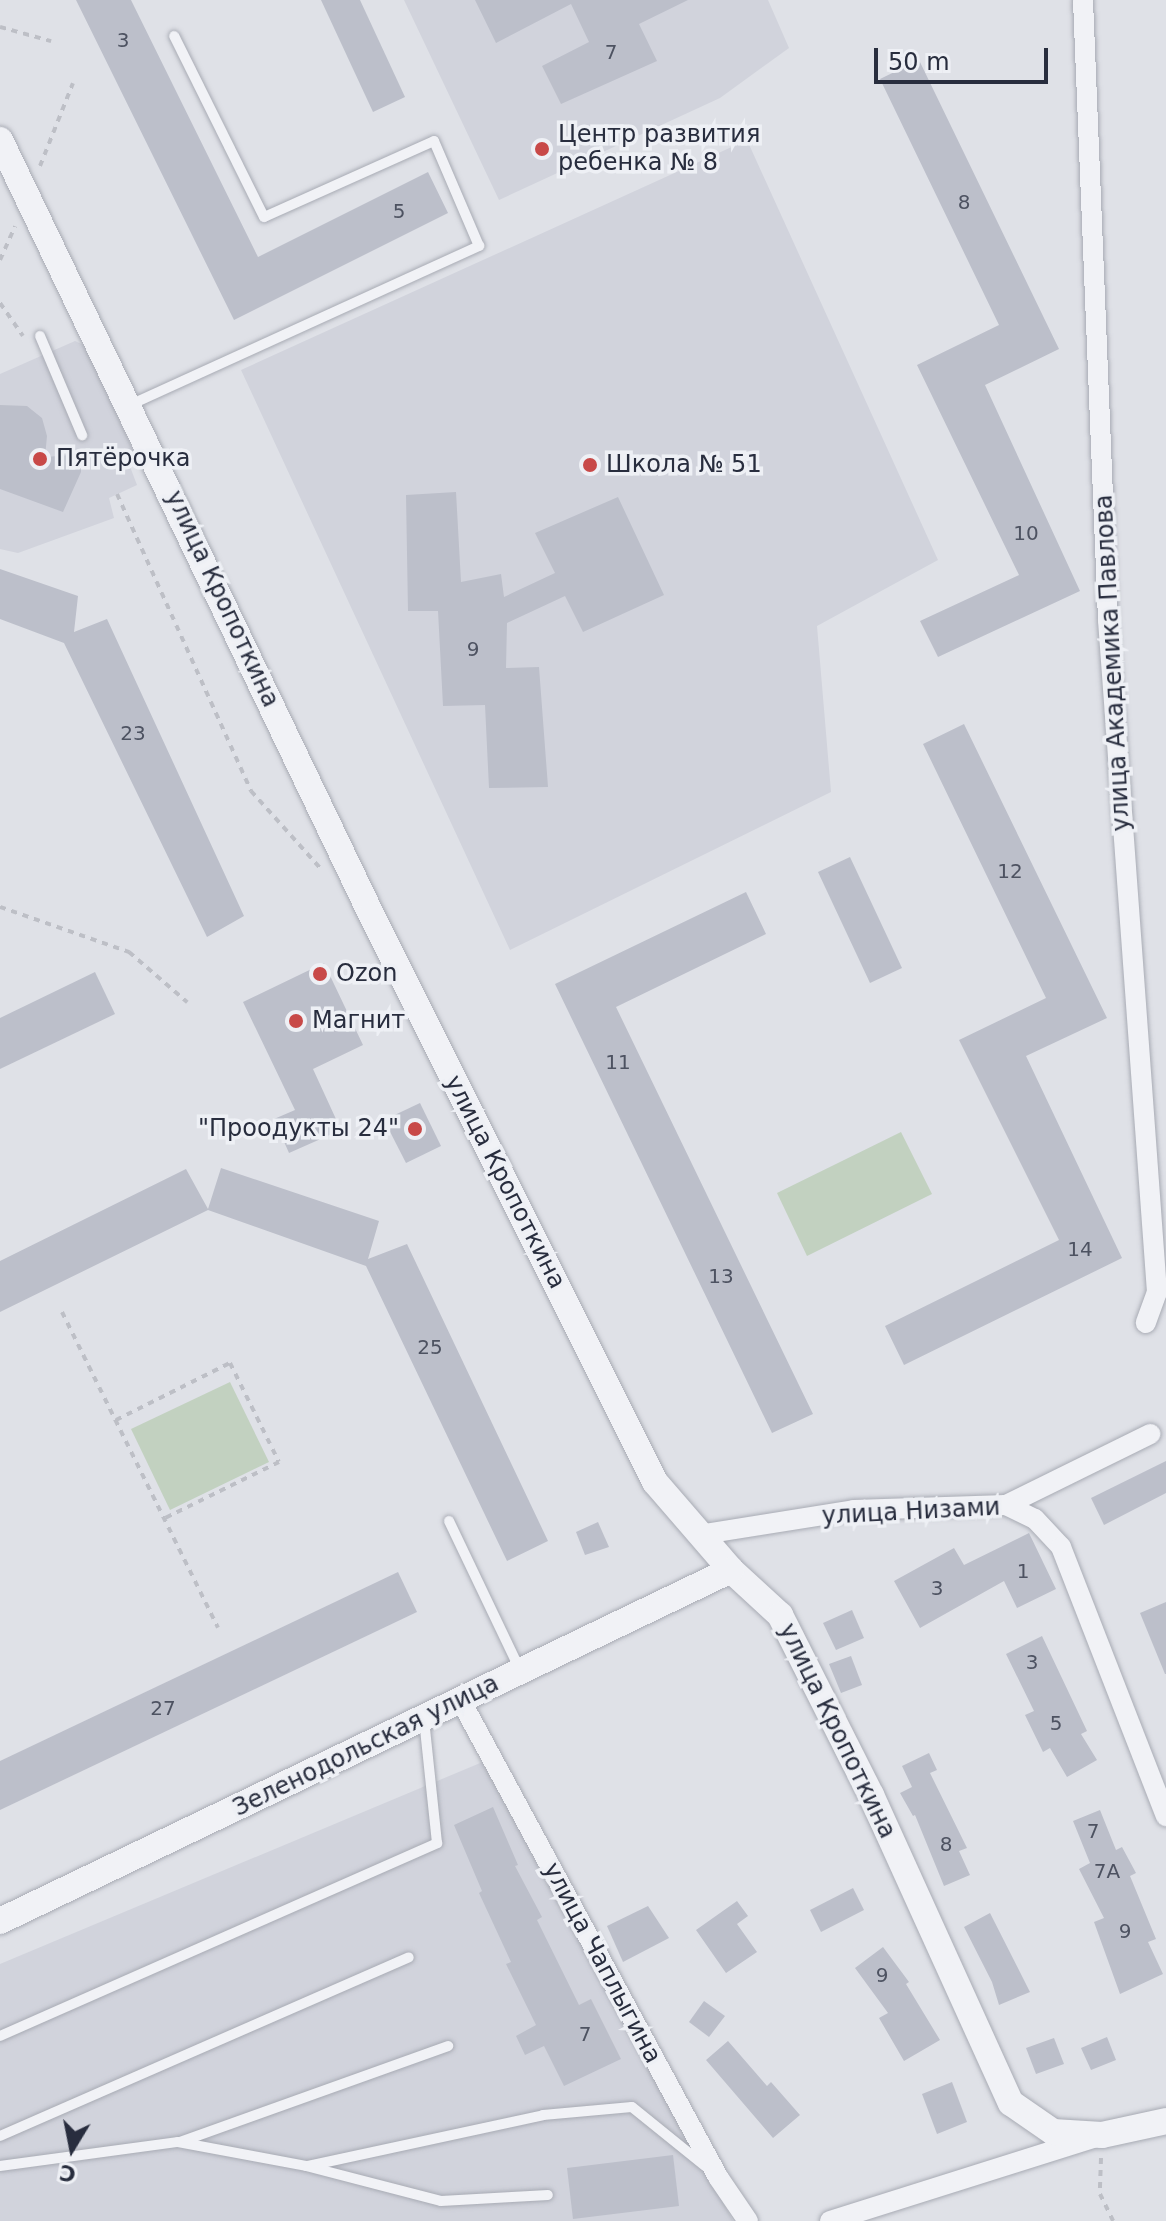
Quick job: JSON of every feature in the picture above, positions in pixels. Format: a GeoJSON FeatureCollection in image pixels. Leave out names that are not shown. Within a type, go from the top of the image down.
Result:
{"type":"FeatureCollection","features":[{"type":"Feature","properties":{"kind":"street","name":"улица Академика Павлова"},"geometry":{"type":"LineString","coordinates":[[1083,0],[1108,620],[1157,1292],[1146,1323]]}},
{"type":"Feature","properties":{"kind":"street","name":"улица Кропоткина"},"geometry":{"type":"LineString","coordinates":[[0,140],[130,405],[371,914],[648,1468],[698,1535],[780,1615],[871,1795],[1011,2103],[1053,2132],[1102,2135],[1166,2121]]}},
{"type":"Feature","properties":{"kind":"street"},"geometry":{"type":"LineString","coordinates":[[1006,1505],[1150,1434]]}},
{"type":"Feature","properties":{"kind":"street","name":"улица Низами"},"geometry":{"type":"LineString","coordinates":[[698,1535],[854,1510],[1006,1505],[1035,1519],[1061,1547],[1166,1816]]}},
{"type":"Feature","properties":{"kind":"street","name":"Зеленодольская улица"},"geometry":{"type":"LineString","coordinates":[[0,1921],[731,1570]]}},
{"type":"Feature","properties":{"kind":"street","name":"улица Чаплыгина"},"geometry":{"type":"LineString","coordinates":[[461,1701],[718,2177],[748,2221]]}},
{"type":"Feature","properties":{"kind":"street"},"geometry":{"type":"LineString","coordinates":[[830,2221],[1102,2135]]}},
{"type":"Feature","properties":{"kind":"lane"},"geometry":{"type":"LineString","coordinates":[[130,405],[479,246],[434,141],[264,217],[174,36]]}},
{"type":"Feature","properties":{"kind":"lane"},"geometry":{"type":"LineString","coordinates":[[40,336],[82,435]]}},
{"type":"Feature","properties":{"kind":"lane"},"geometry":{"type":"LineString","coordinates":[[449,1521],[520,1670]]}},
{"type":"Feature","properties":{"kind":"lane"},"geometry":{"type":"LineString","coordinates":[[0,2036],[437,1843],[424,1720]]}},
{"type":"Feature","properties":{"kind":"lane"},"geometry":{"type":"LineString","coordinates":[[0,2136],[409,1957]]}},
{"type":"Feature","properties":{"kind":"lane"},"geometry":{"type":"LineString","coordinates":[[0,2166],[178,2142],[448,2046]]}},
{"type":"Feature","properties":{"kind":"lane"},"geometry":{"type":"LineString","coordinates":[[306,2166],[543,2115],[632,2107],[718,2177]]}},
{"type":"Feature","properties":{"kind":"lane"},"geometry":{"type":"LineString","coordinates":[[178,2142],[306,2166],[441,2201],[548,2195]]}},
{"type":"Feature","properties":{"kind":"path"},"geometry":{"type":"LineString","coordinates":[[0,27],[51,41]]}},
{"type":"Feature","properties":{"kind":"path"},"geometry":{"type":"LineString","coordinates":[[28,197],[73,83]]}},
{"type":"Feature","properties":{"kind":"path"},"geometry":{"type":"LineString","coordinates":[[0,303],[27,342]]}},
{"type":"Feature","properties":{"kind":"path"},"geometry":{"type":"LineString","coordinates":[[117,494],[251,791],[321,869]]}},
{"type":"Feature","properties":{"kind":"path"},"geometry":{"type":"LineString","coordinates":[[0,907],[129,952],[187,1002]]}},
{"type":"Feature","properties":{"kind":"path"},"geometry":{"type":"LineString","coordinates":[[62,1312],[218,1627]]}},
{"type":"Feature","properties":{"kind":"path"},"geometry":{"type":"LineString","coordinates":[[116,1420],[230,1363],[279,1462],[165,1518]]}},
{"type":"Feature","properties":{"kind":"path"},"geometry":{"type":"LineString","coordinates":[[1102,2135],[1100,2194],[1113,2221]]}},
{"type":"Feature","properties":{"kind":"shaded area","name":"Центр развития ребенка № 8"},"geometry":{"type":"Polygon","coordinates":[[[404,0],[768,0],[789,48],[720,98],[499,200],[404,0]]]}},
{"type":"Feature","properties":{"kind":"shaded area","name":"Школа № 51"},"geometry":{"type":"Polygon","coordinates":[[[747,140],[938,560],[817,626],[831,792],[510,950],[241,370],[747,140]]]}},
{"type":"Feature","properties":{"kind":"shaded area"},"geometry":{"type":"Polygon","coordinates":[[[75,341],[86,346],[135,455],[129,464],[137,485],[109,498],[114,518],[18,553],[0,549],[0,374],[75,341]]]}},
{"type":"Feature","properties":{"kind":"shaded area"},"geometry":{"type":"Polygon","coordinates":[[[485,1761],[733,2221],[0,2221],[0,1964],[485,1761]]]}},
{"type":"Feature","properties":{"kind":"green space"},"geometry":{"type":"Polygon","coordinates":[[[901,1132],[932,1194],[807,1256],[777,1193],[901,1132]]]}},
{"type":"Feature","properties":{"kind":"green space"},"geometry":{"type":"Polygon","coordinates":[[[230,1382],[269,1462],[170,1510],[131,1429],[230,1382]]]}},
{"type":"Feature","properties":{"kind":"building"},"geometry":{"type":"Polygon","coordinates":[[[76,0],[131,0],[258,257],[428,172],[448,213],[234,320],[76,0]]]}},
{"type":"Feature","properties":{"kind":"building"},"geometry":{"type":"Polygon","coordinates":[[[321,0],[360,0],[405,97],[373,112],[321,0]]]}},
{"type":"Feature","properties":{"kind":"building"},"geometry":{"type":"Polygon","coordinates":[[[475,0],[688,0],[639,24],[657,61],[561,104],[542,66],[589,42],[571,4],[496,43],[475,0]]]}},
{"type":"Feature","properties":{"kind":"building"},"geometry":{"type":"Polygon","coordinates":[[[919,60],[1059,349],[985,385],[1080,591],[938,657],[920,621],[1019,575],[917,365],[999,325],[880,79],[919,60]]]}},
{"type":"Feature","properties":{"kind":"building","name":"Пятёрочка"},"geometry":{"type":"Polygon","coordinates":[[[0,405],[27,406],[42,418],[47,436],[45,457],[71,455],[81,461],[81,472],[63,512],[0,489],[0,405]]]}},
{"type":"Feature","properties":{"kind":"building"},"geometry":{"type":"Polygon","coordinates":[[[456,492],[461,582],[501,574],[504,597],[555,573],[535,533],[618,497],[664,595],[583,632],[565,596],[507,623],[506,668],[539,667],[548,787],[489,788],[485,705],[443,706],[438,611],[408,611],[406,495],[456,492]]]}},
{"type":"Feature","properties":{"kind":"building"},"geometry":{"type":"Polygon","coordinates":[[[0,569],[78,596],[74,632],[107,619],[244,916],[207,937],[64,643],[0,619],[0,569]]]}},
{"type":"Feature","properties":{"kind":"building"},"geometry":{"type":"Polygon","coordinates":[[[964,724],[1107,1018],[1026,1056],[1122,1258],[904,1365],[885,1326],[1059,1240],[959,1040],[1046,998],[923,744],[964,724]]]}},
{"type":"Feature","properties":{"kind":"building"},"geometry":{"type":"Polygon","coordinates":[[[850,857],[902,968],[870,983],[818,872],[850,857]]]}},
{"type":"Feature","properties":{"kind":"building"},"geometry":{"type":"Polygon","coordinates":[[[746,892],[766,934],[616,1007],[813,1414],[772,1433],[555,984],[746,892]]]}},
{"type":"Feature","properties":{"kind":"building"},"geometry":{"type":"Polygon","coordinates":[[[324,963],[363,1045],[313,1069],[341,1130],[289,1153],[274,1119],[295,1110],[243,1002],[324,963]]]}},
{"type":"Feature","properties":{"kind":"building"},"geometry":{"type":"Polygon","coordinates":[[[95,972],[115,1014],[0,1069],[0,1018],[95,972]]]}},
{"type":"Feature","properties":{"kind":"building"},"geometry":{"type":"Polygon","coordinates":[[[420,1103],[441,1146],[406,1163],[384,1120],[420,1103]]]}},
{"type":"Feature","properties":{"kind":"building"},"geometry":{"type":"Polygon","coordinates":[[[221,1168],[379,1221],[368,1259],[407,1244],[548,1541],[507,1561],[366,1266],[208,1210],[0,1312],[0,1261],[186,1169],[208,1209],[221,1168]]]}},
{"type":"Feature","properties":{"kind":"building"},"geometry":{"type":"Polygon","coordinates":[[[1166,1461],[1166,1493],[1104,1525],[1091,1498],[1166,1461]]]}},
{"type":"Feature","properties":{"kind":"building"},"geometry":{"type":"Polygon","coordinates":[[[598,1522],[609,1547],[585,1555],[576,1532],[598,1522]]]}},
{"type":"Feature","properties":{"kind":"building"},"geometry":{"type":"Polygon","coordinates":[[[1029,1533],[1056,1589],[1017,1608],[1004,1581],[920,1628],[894,1581],[954,1548],[964,1565],[1029,1533]]]}},
{"type":"Feature","properties":{"kind":"building"},"geometry":{"type":"Polygon","coordinates":[[[398,1572],[417,1612],[0,1810],[0,1761],[398,1572]]]}},
{"type":"Feature","properties":{"kind":"building"},"geometry":{"type":"Polygon","coordinates":[[[1166,1602],[1166,1674],[1165,1674],[1140,1613],[1166,1602]]]}},
{"type":"Feature","properties":{"kind":"building"},"geometry":{"type":"Polygon","coordinates":[[[852,1610],[864,1638],[836,1650],[823,1623],[852,1610]]]}},
{"type":"Feature","properties":{"kind":"building"},"geometry":{"type":"Polygon","coordinates":[[[1042,1636],[1087,1731],[1081,1734],[1097,1760],[1067,1777],[1050,1748],[1043,1752],[1025,1715],[1034,1711],[1006,1654],[1042,1636]]]}},
{"type":"Feature","properties":{"kind":"building"},"geometry":{"type":"Polygon","coordinates":[[[851,1656],[862,1685],[841,1693],[829,1664],[851,1656]]]}},
{"type":"Feature","properties":{"kind":"building"},"geometry":{"type":"Polygon","coordinates":[[[929,1753],[937,1770],[930,1773],[967,1848],[959,1851],[970,1875],[944,1886],[915,1815],[900,1793],[912,1787],[902,1766],[929,1753]]]}},
{"type":"Feature","properties":{"kind":"building"},"geometry":{"type":"Polygon","coordinates":[[[493,1807],[518,1865],[515,1866],[542,1917],[537,1920],[579,2005],[591,1999],[621,2059],[564,2086],[544,2046],[525,2055],[516,2036],[536,2025],[506,1964],[511,1962],[479,1893],[482,1891],[454,1825],[493,1807]]]}},
{"type":"Feature","properties":{"kind":"building"},"geometry":{"type":"Polygon","coordinates":[[[1100,1810],[1116,1850],[1122,1847],[1136,1873],[1130,1876],[1156,1939],[1148,1942],[1163,1974],[1120,1994],[1094,1922],[1104,1918],[1079,1869],[1090,1863],[1073,1821],[1100,1810]]]}},
{"type":"Feature","properties":{"kind":"building"},"geometry":{"type":"Polygon","coordinates":[[[853,1888],[864,1910],[821,1932],[810,1910],[853,1888]]]}},
{"type":"Feature","properties":{"kind":"building"},"geometry":{"type":"Polygon","coordinates":[[[737,1901],[748,1916],[737,1924],[757,1952],[726,1973],[696,1930],[737,1901]]]}},
{"type":"Feature","properties":{"kind":"building"},"geometry":{"type":"Polygon","coordinates":[[[648,1906],[669,1938],[623,1962],[607,1926],[648,1906]]]}},
{"type":"Feature","properties":{"kind":"building"},"geometry":{"type":"Polygon","coordinates":[[[990,1913],[1030,1992],[999,2005],[992,1982],[964,1927],[990,1913]]]}},
{"type":"Feature","properties":{"kind":"building"},"geometry":{"type":"Polygon","coordinates":[[[883,1947],[909,1982],[906,1984],[940,2040],[904,2061],[879,2018],[888,2013],[855,1968],[883,1947]]]}},
{"type":"Feature","properties":{"kind":"building"},"geometry":{"type":"Polygon","coordinates":[[[704,2001],[725,2016],[709,2037],[689,2022],[704,2001]]]}},
{"type":"Feature","properties":{"kind":"building"},"geometry":{"type":"Polygon","coordinates":[[[1107,2037],[1116,2060],[1091,2070],[1081,2048],[1107,2037]]]}},
{"type":"Feature","properties":{"kind":"building"},"geometry":{"type":"Polygon","coordinates":[[[1054,2038],[1064,2064],[1036,2074],[1026,2048],[1054,2038]]]}},
{"type":"Feature","properties":{"kind":"building"},"geometry":{"type":"Polygon","coordinates":[[[728,2041],[767,2086],[771,2082],[800,2115],[773,2138],[706,2060],[728,2041]]]}},
{"type":"Feature","properties":{"kind":"building"},"geometry":{"type":"Polygon","coordinates":[[[952,2082],[967,2122],[937,2134],[922,2094],[952,2082]]]}},
{"type":"Feature","properties":{"kind":"building"},"geometry":{"type":"Polygon","coordinates":[[[673,2155],[679,2206],[573,2219],[567,2168],[673,2155]]]}},
{"type":"Feature","properties":{"kind":"place","name":"Центр развития ребенка № 8"},"geometry":{"type":"Point","coordinates":[542,149]}},
{"type":"Feature","properties":{"kind":"place","name":"Пятёрочка"},"geometry":{"type":"Point","coordinates":[40,459]}},
{"type":"Feature","properties":{"kind":"place","name":"Школа № 51"},"geometry":{"type":"Point","coordinates":[590,465]}},
{"type":"Feature","properties":{"kind":"place","name":"Ozon"},"geometry":{"type":"Point","coordinates":[320,974]}},
{"type":"Feature","properties":{"kind":"place","name":"Магнит"},"geometry":{"type":"Point","coordinates":[296,1021]}},
{"type":"Feature","properties":{"kind":"place","name":"\"Проодукты 24\""},"geometry":{"type":"Point","coordinates":[415,1129]}}]}
